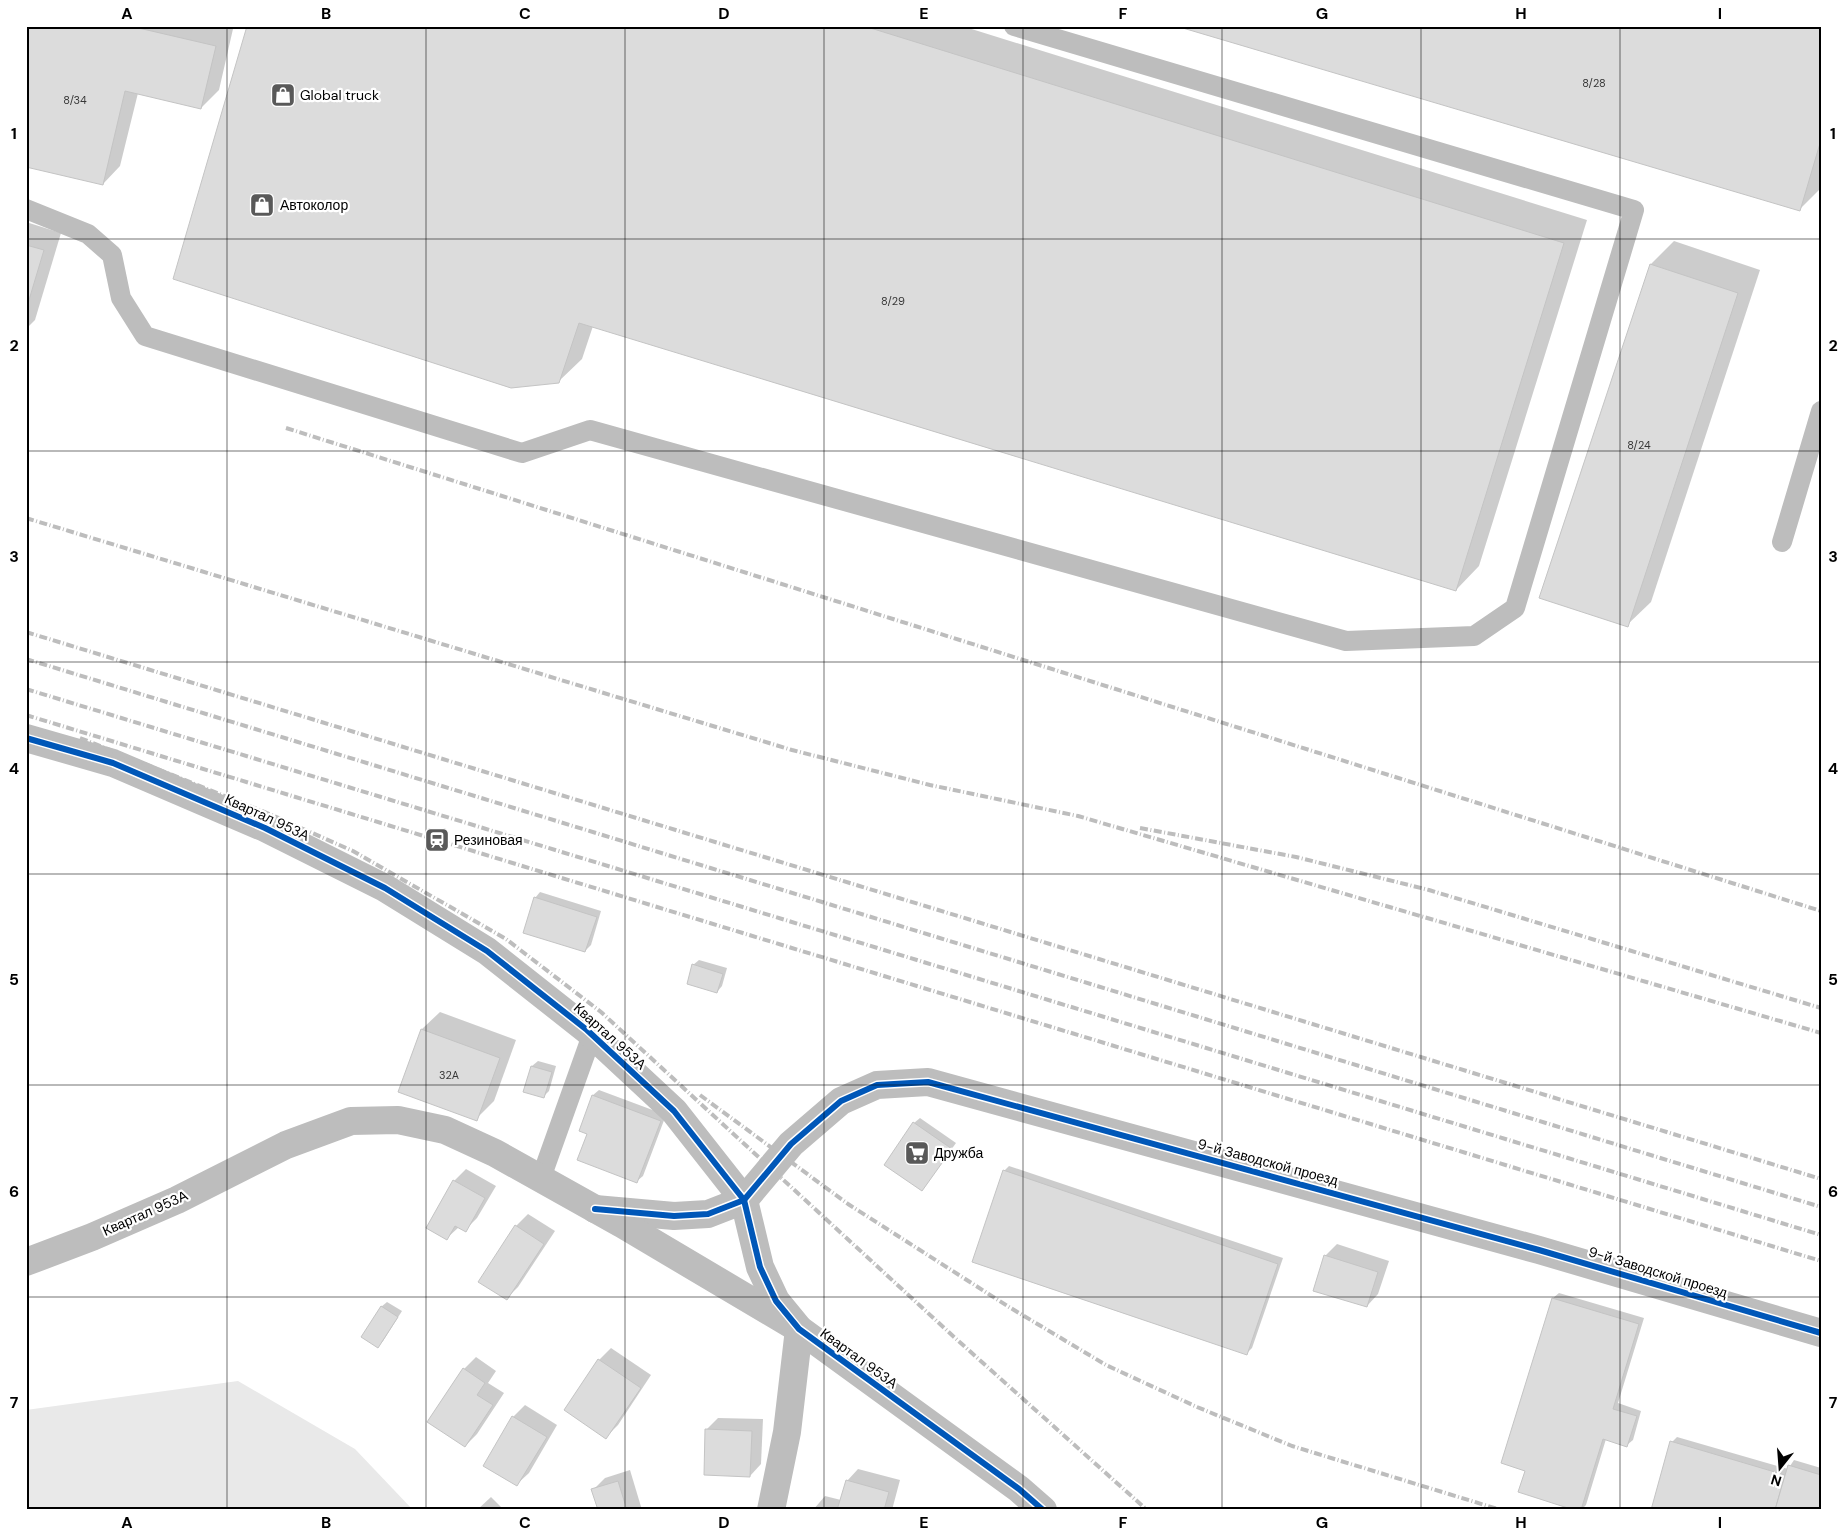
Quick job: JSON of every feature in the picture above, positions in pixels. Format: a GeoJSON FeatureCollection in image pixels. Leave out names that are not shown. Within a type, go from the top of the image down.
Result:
{"type":"FeatureCollection","features":[{"type":"Feature","properties":{"kind":"street","name":"Квартал 953А"},"geometry":{"type":"LineString","coordinates":[[26,738],[114,764],[189,795],[265,828],[384,888],[487,952],[592,1034],[674,1111],[744,1200],[760,1267],[776,1301],[799,1330],[788,1432],[771,1510]]}},
{"type":"Feature","properties":{"kind":"street","name":"9-й Заводской проезд"},"geometry":{"type":"LineString","coordinates":[[744,1200],[791,1144],[841,1101],[877,1085],[928,1082],[1540,1250],[1821,1333]]}},
{"type":"Feature","properties":{"kind":"street","name":"Квартал 953А"},"geometry":{"type":"LineString","coordinates":[[26,1262],[92,1237],[176,1200],[286,1145],[351,1121],[398,1120],[445,1130],[495,1152],[799,1330],[1011,1484],[1043,1510]]}},
{"type":"Feature","properties":{"kind":"street"},"geometry":{"type":"LineString","coordinates":[[595,1209],[674,1216],[708,1214],[744,1200]]}},
{"type":"Feature","properties":{"kind":"lane"},"geometry":{"type":"LineString","coordinates":[[26,209],[88,234],[112,255],[121,298],[145,336],[522,453],[590,430],[1346,641],[1474,636],[1514,608],[1634,210],[1014,26]]}},
{"type":"Feature","properties":{"kind":"lane"},"geometry":{"type":"LineString","coordinates":[[1782,542],[1821,411]]}},
{"type":"Feature","properties":{"kind":"lane"},"geometry":{"type":"LineString","coordinates":[[541,1178],[592,1034]]}},
{"type":"Feature","properties":{"kind":"shaded area"},"geometry":{"type":"Polygon","coordinates":[[[238,1381],[355,1449],[413,1510],[26,1510],[26,1410],[238,1381]]]}},
{"type":"Feature","properties":{"kind":"building"},"geometry":{"type":"Polygon","coordinates":[[[26,26],[130,26],[216,46],[201,109],[125,91],[103,185],[26,167],[26,26]]]}},
{"type":"Feature","properties":{"kind":"building"},"geometry":{"type":"Polygon","coordinates":[[[247,26],[864,26],[1564,243],[1456,591],[579,323],[559,383],[511,388],[173,279],[247,26]]]}},
{"type":"Feature","properties":{"kind":"building"},"geometry":{"type":"Polygon","coordinates":[[[1176,26],[1821,26],[1821,140],[1800,211],[1176,26]]]}},
{"type":"Feature","properties":{"kind":"building"},"geometry":{"type":"Polygon","coordinates":[[[26,245],[44,250],[26,310],[26,245]]]}},
{"type":"Feature","properties":{"kind":"building"},"geometry":{"type":"Polygon","coordinates":[[[1650,264],[1738,293],[1628,627],[1539,598],[1650,264]]]}},
{"type":"Feature","properties":{"kind":"building"},"geometry":{"type":"Polygon","coordinates":[[[534,897],[597,917],[585,952],[523,933],[534,897]]]}},
{"type":"Feature","properties":{"kind":"building"},"geometry":{"type":"Polygon","coordinates":[[[692,964],[723,974],[717,993],[687,984],[692,964]]]}},
{"type":"Feature","properties":{"kind":"building"},"geometry":{"type":"Polygon","coordinates":[[[421,1029],[500,1058],[477,1121],[398,1092],[421,1029]]]}},
{"type":"Feature","properties":{"kind":"building"},"geometry":{"type":"Polygon","coordinates":[[[531,1066],[552,1072],[544,1098],[523,1092],[531,1066]]]}},
{"type":"Feature","properties":{"kind":"building"},"geometry":{"type":"Polygon","coordinates":[[[592,1095],[661,1121],[637,1183],[577,1160],[587,1134],[579,1131],[592,1095]]]}},
{"type":"Feature","properties":{"kind":"building"},"geometry":{"type":"Polygon","coordinates":[[[913,1122],[952,1149],[922,1191],[884,1165],[913,1122]]]}},
{"type":"Feature","properties":{"kind":"building"},"geometry":{"type":"Polygon","coordinates":[[[1003,1170],[1278,1264],[1247,1355],[972,1262],[1003,1170]]]}},
{"type":"Feature","properties":{"kind":"building"},"geometry":{"type":"Polygon","coordinates":[[[453,1180],[485,1198],[466,1232],[455,1226],[447,1240],[426,1228],[453,1180]]]}},
{"type":"Feature","properties":{"kind":"building"},"geometry":{"type":"Polygon","coordinates":[[[515,1225],[544,1244],[507,1300],[478,1282],[515,1225]]]}},
{"type":"Feature","properties":{"kind":"building"},"geometry":{"type":"Polygon","coordinates":[[[1324,1255],[1378,1272],[1367,1307],[1313,1291],[1324,1255]]]}},
{"type":"Feature","properties":{"kind":"building"},"geometry":{"type":"Polygon","coordinates":[[[1552,1298],[1639,1324],[1613,1409],[1637,1416],[1627,1447],[1603,1439],[1581,1510],[1574,1510],[1518,1492],[1525,1471],[1501,1463],[1552,1298]]]}},
{"type":"Feature","properties":{"kind":"building"},"geometry":{"type":"Polygon","coordinates":[[[381,1306],[398,1317],[378,1348],[361,1337],[381,1306]]]}},
{"type":"Feature","properties":{"kind":"building"},"geometry":{"type":"Polygon","coordinates":[[[598,1359],[641,1388],[606,1439],[564,1410],[598,1359]]]}},
{"type":"Feature","properties":{"kind":"building"},"geometry":{"type":"Polygon","coordinates":[[[463,1368],[485,1383],[477,1395],[493,1405],[465,1447],[427,1422],[463,1368]]]}},
{"type":"Feature","properties":{"kind":"building"},"geometry":{"type":"Polygon","coordinates":[[[512,1416],[547,1437],[517,1486],[483,1466],[512,1416]]]}},
{"type":"Feature","properties":{"kind":"building"},"geometry":{"type":"Polygon","coordinates":[[[705,1429],[752,1431],[750,1477],[704,1475],[705,1429]]]}},
{"type":"Feature","properties":{"kind":"building"},"geometry":{"type":"Polygon","coordinates":[[[1670,1441],[1785,1475],[1775,1510],[1651,1510],[1670,1441]]]}},
{"type":"Feature","properties":{"kind":"building"},"geometry":{"type":"Polygon","coordinates":[[[1788,1465],[1821,1475],[1821,1510],[1775,1510],[1788,1465]]]}},
{"type":"Feature","properties":{"kind":"building"},"geometry":{"type":"Polygon","coordinates":[[[846,1480],[889,1492],[884,1510],[837,1510],[846,1480]]]}},
{"type":"Feature","properties":{"kind":"building"},"geometry":{"type":"Polygon","coordinates":[[[618,1481],[627,1510],[598,1510],[591,1489],[618,1481]]]}},
{"type":"Feature","properties":{"kind":"railway"},"geometry":{"type":"LineString","coordinates":[[286,428],[1821,911]]}},
{"type":"Feature","properties":{"kind":"railway"},"geometry":{"type":"LineString","coordinates":[[26,518],[792,750],[930,785],[1078,816],[1821,1033]]}},
{"type":"Feature","properties":{"kind":"railway"},"geometry":{"type":"LineString","coordinates":[[26,632],[1821,1179]]}},
{"type":"Feature","properties":{"kind":"railway"},"geometry":{"type":"LineString","coordinates":[[26,659],[1821,1207]]}},
{"type":"Feature","properties":{"kind":"railway"},"geometry":{"type":"LineString","coordinates":[[26,689],[1821,1235]]}},
{"type":"Feature","properties":{"kind":"railway"},"geometry":{"type":"LineString","coordinates":[[26,715],[1821,1261]]}},
{"type":"Feature","properties":{"kind":"railway"},"geometry":{"type":"LineString","coordinates":[[80,738],[267,813],[353,851],[506,939],[601,1012],[954,1337],[1147,1510]]}},
{"type":"Feature","properties":{"kind":"railway"},"geometry":{"type":"LineString","coordinates":[[1140,828],[1296,857],[1429,890],[1821,1008]]}},
{"type":"Feature","properties":{"kind":"railway"},"geometry":{"type":"LineString","coordinates":[[700,1095],[848,1204],[1009,1307],[1106,1365],[1197,1407],[1292,1446],[1501,1510]]}},
{"type":"Feature","properties":{"kind":"cycle path"},"geometry":{"type":"LineString","coordinates":[[26,738],[113,763],[265,828],[385,888],[487,951],[587,1030],[674,1111],[744,1200],[760,1267],[776,1301],[799,1329],[1019,1489],[1043,1510]]}},
{"type":"Feature","properties":{"kind":"cycle path"},"geometry":{"type":"LineString","coordinates":[[595,1209],[674,1216],[708,1214],[744,1200],[791,1144],[841,1101],[877,1085],[928,1082],[1539,1250],[1821,1333]]}},
{"type":"Feature","properties":{"kind":"place","name":"Global truck"},"geometry":{"type":"Point","coordinates":[283,95]}},
{"type":"Feature","properties":{"kind":"place","name":"Автоколор"},"geometry":{"type":"Point","coordinates":[262,205]}},
{"type":"Feature","properties":{"kind":"place","name":"Резиновая"},"geometry":{"type":"Point","coordinates":[437,840]}},
{"type":"Feature","properties":{"kind":"place","name":"Дружба"},"geometry":{"type":"Point","coordinates":[917,1153]}}]}
